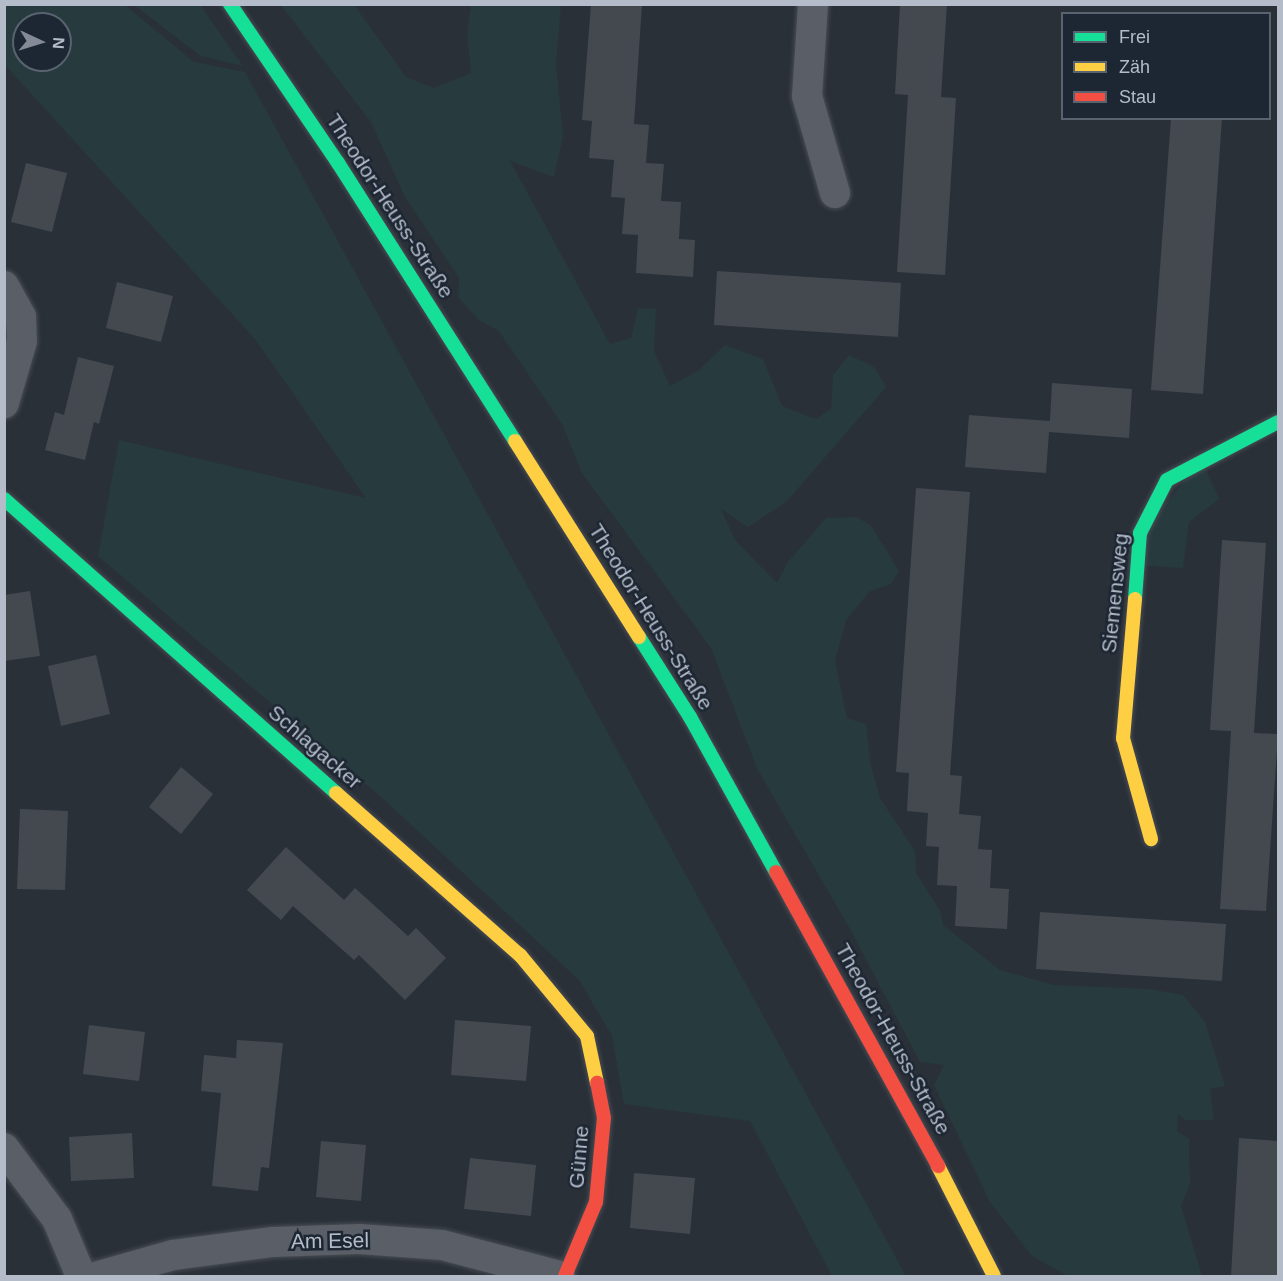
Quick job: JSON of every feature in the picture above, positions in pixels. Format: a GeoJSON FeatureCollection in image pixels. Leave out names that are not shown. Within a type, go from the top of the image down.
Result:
{"type":"FeatureCollection","features":[{"type":"Feature","properties":{"kind":"street","name":"Theodor-Heuss-Straße"},"geometry":{"type":"LineString","coordinates":[[230,4],[338,163],[690,717],[903,1098],[994,1276]]}},
{"type":"Feature","properties":{"kind":"street"},"geometry":{"type":"LineString","coordinates":[[813,4],[807,96],[835,193]]}},
{"type":"Feature","properties":{"kind":"street"},"geometry":{"type":"LineString","coordinates":[[4,286],[21,317],[22,341],[4,403]]}},
{"type":"Feature","properties":{"kind":"street","name":"Siemensweg"},"geometry":{"type":"LineString","coordinates":[[1151,839],[1123,738],[1140,532],[1167,480],[1278,422]]}},
{"type":"Feature","properties":{"kind":"street","name":"Schlagacker"},"geometry":{"type":"LineString","coordinates":[[4,499],[520,955],[587,1036]]}},
{"type":"Feature","properties":{"kind":"street","name":"Günne"},"geometry":{"type":"LineString","coordinates":[[565,1276],[596,1202],[603,1128],[587,1036]]}},
{"type":"Feature","properties":{"kind":"street"},"geometry":{"type":"LineString","coordinates":[[4,1148],[57,1219],[81,1276]]}},
{"type":"Feature","properties":{"kind":"street","name":"Am Esel"},"geometry":{"type":"LineString","coordinates":[[99,1276],[184,1254],[273,1242],[358,1239],[442,1245],[560,1276]]}},
{"type":"Feature","properties":{"kind":"green space"},"geometry":{"type":"Polygon","coordinates":[[[5,5],[125,5],[194,62],[245,72],[906,1276],[832,1276],[750,1121],[624,1104],[612,1036],[579,980],[380,796],[98,556],[119,440],[366,498],[255,339],[5,65],[5,5]]]}},
{"type":"Feature","properties":{"kind":"green space"},"geometry":{"type":"Polygon","coordinates":[[[134,5],[200,5],[243,66],[201,56],[134,5]]]}},
{"type":"Feature","properties":{"kind":"green space"},"geometry":{"type":"Polygon","coordinates":[[[281,5],[354,5],[406,77],[434,88],[471,73],[467,34],[471,5],[561,5],[556,64],[563,137],[554,177],[510,161],[610,344],[631,338],[638,308],[656,309],[654,351],[670,386],[698,371],[725,345],[763,359],[782,406],[816,419],[831,409],[833,375],[849,355],[874,367],[886,387],[787,501],[748,527],[721,509],[735,540],[777,583],[788,562],[826,518],[857,517],[871,526],[899,571],[891,584],[870,591],[846,620],[835,661],[847,718],[866,724],[871,766],[880,798],[915,851],[916,873],[940,911],[943,925],[1000,970],[1053,985],[1149,989],[1183,995],[1205,1022],[1225,1086],[1210,1089],[1214,1120],[1185,1120],[1178,1114],[1177,1131],[1189,1139],[1190,1184],[1181,1206],[1202,1276],[1068,1276],[1032,1256],[990,1202],[934,1085],[944,1065],[920,1062],[850,929],[757,768],[711,648],[582,473],[562,424],[499,331],[479,320],[458,297],[459,278],[405,197],[371,122],[281,5]]]}},
{"type":"Feature","properties":{"kind":"green space"},"geometry":{"type":"Polygon","coordinates":[[[1202,461],[1219,499],[1189,522],[1183,568],[1135,565],[1140,533],[1202,461]]]}},
{"type":"Feature","properties":{"kind":"building"},"geometry":{"type":"Polygon","coordinates":[[[591,4],[642,4],[634,124],[649,125],[646,163],[664,164],[661,201],[681,202],[679,239],[695,240],[693,277],[636,273],[638,235],[622,234],[625,198],[611,197],[614,160],[589,158],[592,121],[582,120],[591,4]]]}},
{"type":"Feature","properties":{"kind":"building"},"geometry":{"type":"Polygon","coordinates":[[[900,4],[947,4],[941,97],[956,98],[945,275],[897,272],[908,95],[895,94],[900,4]]]}},
{"type":"Feature","properties":{"kind":"building"},"geometry":{"type":"Polygon","coordinates":[[[1171,120],[1222,120],[1203,394],[1151,390],[1171,120]]]}},
{"type":"Feature","properties":{"kind":"building"},"geometry":{"type":"Polygon","coordinates":[[[26,163],[67,173],[52,232],[11,222],[26,163]]]}},
{"type":"Feature","properties":{"kind":"building"},"geometry":{"type":"Polygon","coordinates":[[[717,271],[901,283],[898,337],[714,325],[717,271]]]}},
{"type":"Feature","properties":{"kind":"building"},"geometry":{"type":"Polygon","coordinates":[[[117,282],[173,296],[161,342],[106,328],[117,282]]]}},
{"type":"Feature","properties":{"kind":"building"},"geometry":{"type":"Polygon","coordinates":[[[78,357],[114,366],[99,424],[94,422],[85,460],[45,450],[55,412],[64,415],[78,357]]]}},
{"type":"Feature","properties":{"kind":"building"},"geometry":{"type":"Polygon","coordinates":[[[1052,383],[1132,389],[1129,438],[1049,432],[1046,473],[965,467],[969,415],[1050,421],[1052,383]]]}},
{"type":"Feature","properties":{"kind":"building"},"geometry":{"type":"Polygon","coordinates":[[[916,488],[970,492],[950,775],[962,776],[959,814],[981,816],[978,849],[992,850],[990,888],[1009,889],[1007,929],[955,926],[957,886],[937,885],[939,847],[926,846],[928,813],[907,811],[909,773],[896,772],[916,488]]]}},
{"type":"Feature","properties":{"kind":"building"},"geometry":{"type":"Polygon","coordinates":[[[1222,540],[1266,543],[1254,733],[1278,734],[1266,911],[1220,909],[1231,731],[1210,730],[1222,540]]]}},
{"type":"Feature","properties":{"kind":"building"},"geometry":{"type":"Polygon","coordinates":[[[30,591],[40,656],[4,661],[4,595],[30,591]]]}},
{"type":"Feature","properties":{"kind":"building"},"geometry":{"type":"Polygon","coordinates":[[[96,655],[110,714],[61,726],[48,666],[96,655]]]}},
{"type":"Feature","properties":{"kind":"building"},"geometry":{"type":"Polygon","coordinates":[[[181,767],[213,794],[181,834],[149,807],[181,767]]]}},
{"type":"Feature","properties":{"kind":"building"},"geometry":{"type":"Polygon","coordinates":[[[20,809],[68,811],[65,890],[17,889],[20,809]]]}},
{"type":"Feature","properties":{"kind":"building"},"geometry":{"type":"Polygon","coordinates":[[[286,847],[344,900],[355,888],[408,936],[416,928],[446,958],[405,1000],[359,955],[354,960],[293,906],[281,920],[247,890],[286,847]]]}},
{"type":"Feature","properties":{"kind":"building"},"geometry":{"type":"Polygon","coordinates":[[[1040,912],[1226,924],[1222,981],[1036,969],[1040,912]]]}},
{"type":"Feature","properties":{"kind":"building"},"geometry":{"type":"Polygon","coordinates":[[[455,1020],[531,1026],[526,1081],[451,1075],[455,1020]]]}},
{"type":"Feature","properties":{"kind":"building"},"geometry":{"type":"Polygon","coordinates":[[[89,1025],[145,1032],[139,1081],[83,1074],[89,1025]]]}},
{"type":"Feature","properties":{"kind":"building"},"geometry":{"type":"Polygon","coordinates":[[[237,1040],[283,1043],[269,1168],[261,1167],[258,1191],[212,1186],[221,1093],[201,1091],[204,1055],[236,1058],[237,1040]]]}},
{"type":"Feature","properties":{"kind":"building"},"geometry":{"type":"Polygon","coordinates":[[[132,1133],[134,1178],[71,1181],[69,1137],[132,1133]]]}},
{"type":"Feature","properties":{"kind":"building"},"geometry":{"type":"Polygon","coordinates":[[[1239,1138],[1278,1141],[1277,1276],[1231,1276],[1239,1138]]]}},
{"type":"Feature","properties":{"kind":"building"},"geometry":{"type":"Polygon","coordinates":[[[321,1141],[366,1145],[361,1201],[316,1197],[321,1141]]]}},
{"type":"Feature","properties":{"kind":"building"},"geometry":{"type":"Polygon","coordinates":[[[470,1158],[536,1165],[531,1216],[464,1209],[470,1158]]]}},
{"type":"Feature","properties":{"kind":"building"},"geometry":{"type":"Polygon","coordinates":[[[634,1173],[695,1178],[690,1234],[630,1228],[634,1173]]]}},
{"type":"Feature","properties":{"kind":"traffic: fast"},"geometry":{"type":"LineString","coordinates":[[230,4],[338,163],[515,441]]}},
{"type":"Feature","properties":{"kind":"traffic: fast"},"geometry":{"type":"LineString","coordinates":[[1135,599],[1140,533],[1167,480],[1278,422]]}},
{"type":"Feature","properties":{"kind":"traffic: fast"},"geometry":{"type":"LineString","coordinates":[[4,499],[336,793]]}},
{"type":"Feature","properties":{"kind":"traffic: fast"},"geometry":{"type":"LineString","coordinates":[[639,637],[690,717],[776,872]]}},
{"type":"Feature","properties":{"kind":"traffic: slow"},"geometry":{"type":"LineString","coordinates":[[515,441],[639,637]]}},
{"type":"Feature","properties":{"kind":"traffic: slow"},"geometry":{"type":"LineString","coordinates":[[1135,599],[1123,738],[1151,839]]}},
{"type":"Feature","properties":{"kind":"traffic: slow"},"geometry":{"type":"LineString","coordinates":[[336,793],[520,955],[587,1036],[597,1083]]}},
{"type":"Feature","properties":{"kind":"traffic: slow"},"geometry":{"type":"LineString","coordinates":[[938,1166],[994,1276]]}},
{"type":"Feature","properties":{"kind":"traffic: jam"},"geometry":{"type":"LineString","coordinates":[[776,872],[938,1166]]}},
{"type":"Feature","properties":{"kind":"traffic: jam"},"geometry":{"type":"LineString","coordinates":[[565,1276],[596,1202],[604,1118],[597,1083]]}}]}
